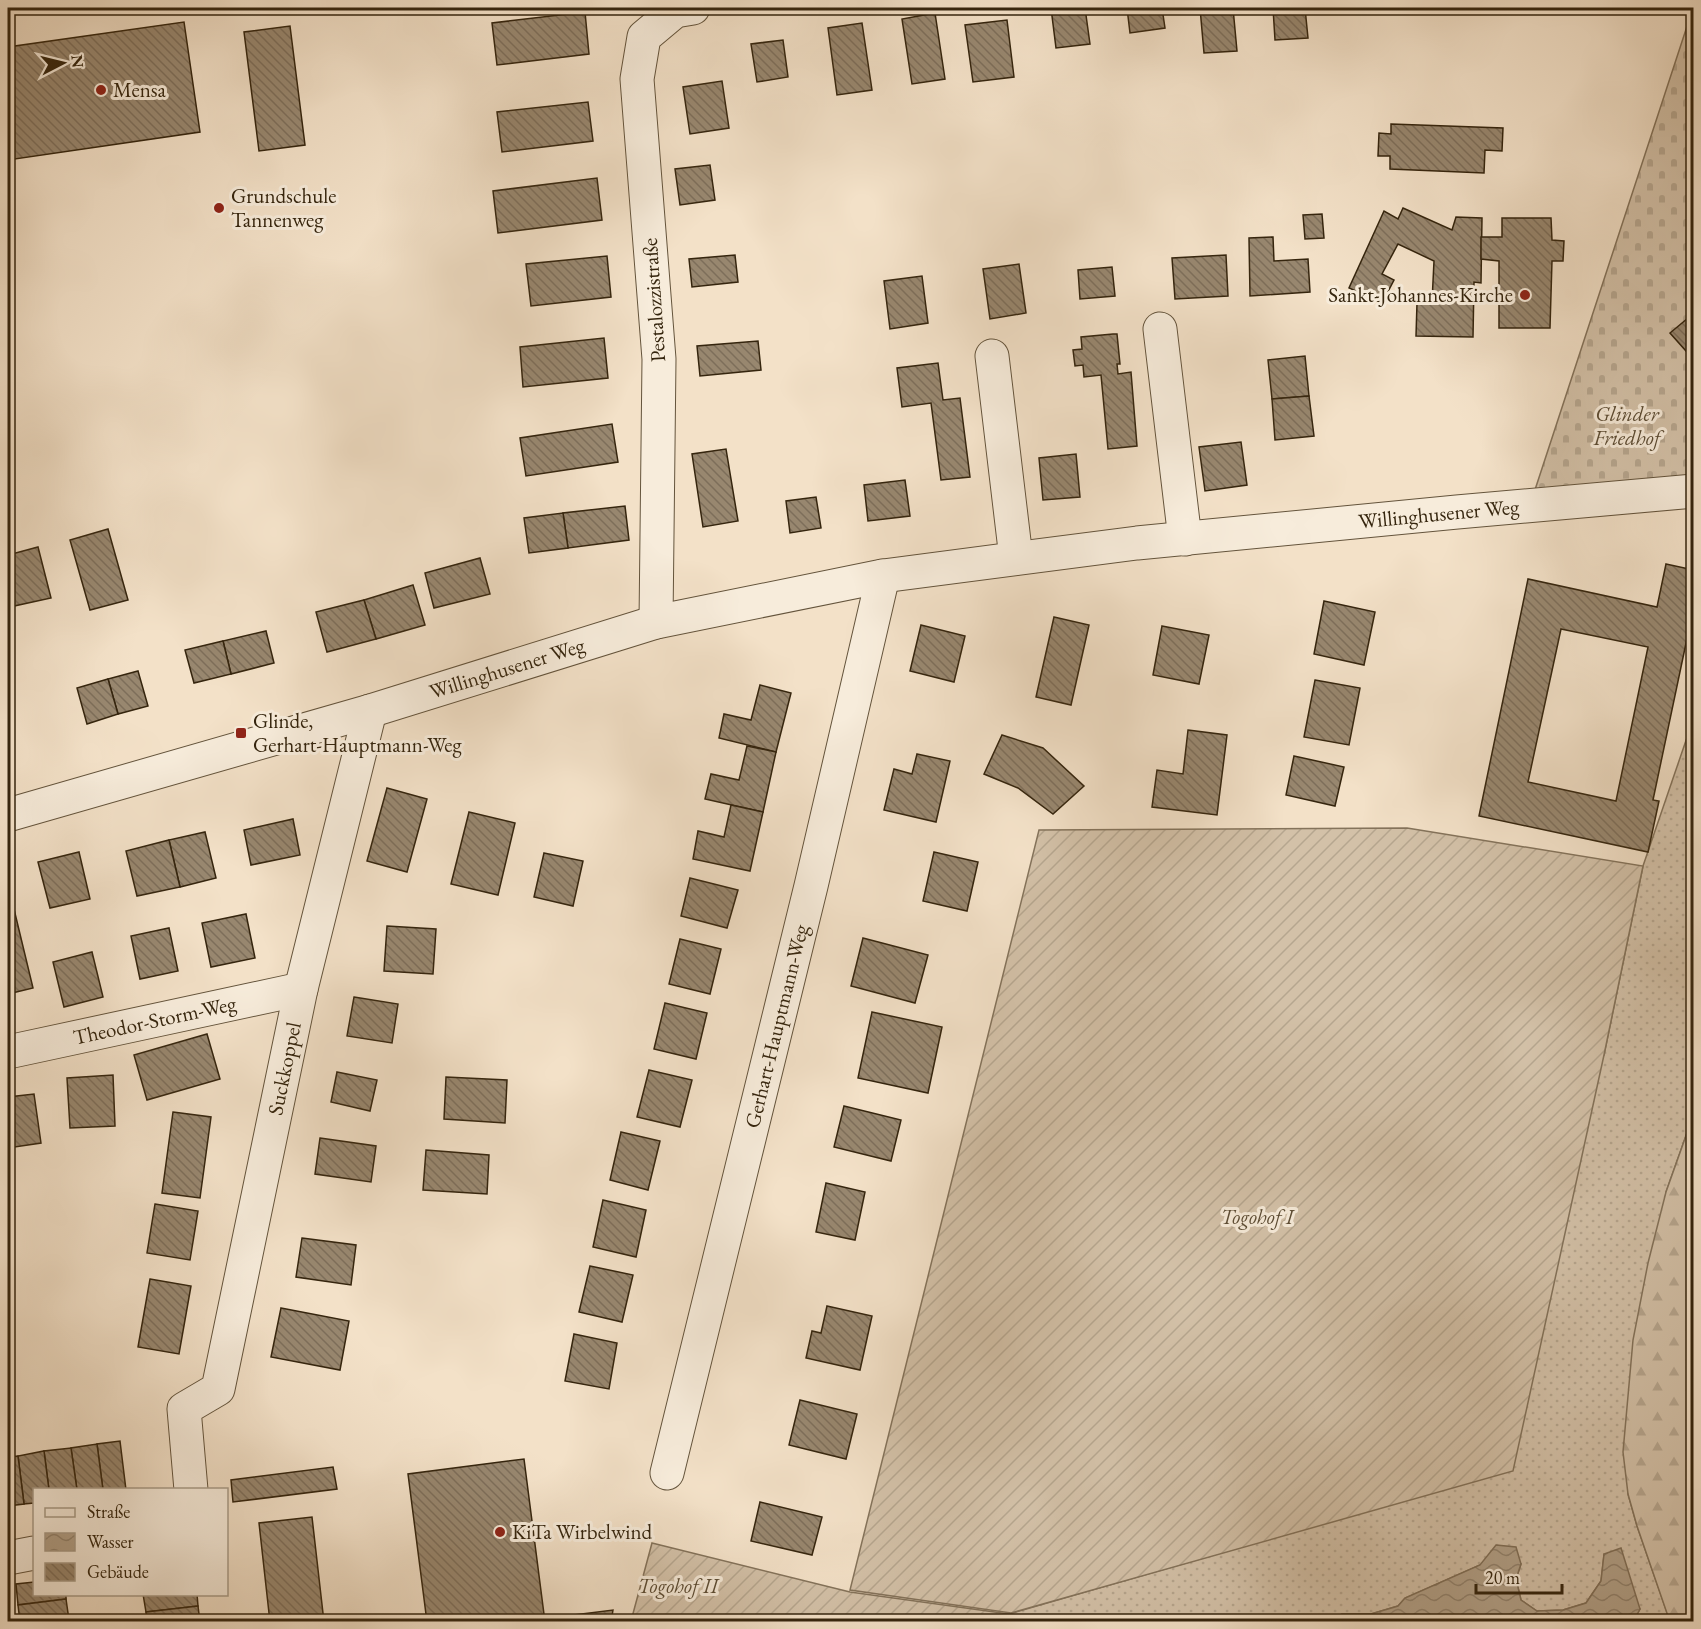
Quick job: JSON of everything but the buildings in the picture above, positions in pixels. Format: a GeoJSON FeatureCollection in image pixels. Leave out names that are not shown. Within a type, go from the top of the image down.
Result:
{"type":"FeatureCollection","features":[{"type":"Feature","properties":{"kind":"street","name":"Pestalozzistraße"},"geometry":{"type":"LineString","coordinates":[[656,622],[659,359],[637,79],[644,37],[675,11],[693,8]]}},
{"type":"Feature","properties":{"kind":"street"},"geometry":{"type":"LineString","coordinates":[[1160,329],[1185,539]]}},
{"type":"Feature","properties":{"kind":"street"},"geometry":{"type":"LineString","coordinates":[[992,356],[1016,558]]}},
{"type":"Feature","properties":{"kind":"street","name":"Willinghusener Weg"},"geometry":{"type":"LineString","coordinates":[[8,815],[370,711],[656,622],[883,576],[1185,539],[1694,491]]}},
{"type":"Feature","properties":{"kind":"street","name":"Gerhart-Hauptmann-Weg"},"geometry":{"type":"LineString","coordinates":[[667,1473],[811,886],[883,576]]}},
{"type":"Feature","properties":{"kind":"street","name":"Suckkoppel"},"geometry":{"type":"LineString","coordinates":[[191,1488],[184,1409],[218,1389],[302,989],[370,711]]}},
{"type":"Feature","properties":{"kind":"street","name":"Theodor-Storm-Weg"},"geometry":{"type":"LineString","coordinates":[[8,1052],[302,989]]}},
{"type":"Feature","properties":{"kind":"street"},"geometry":{"type":"LineString","coordinates":[[8,1558],[33,1553]]}},
{"type":"Feature","properties":{"kind":"green space","name":"Glinder Friedhof"},"geometry":{"type":"Polygon","coordinates":[[[1693,8],[1693,489],[1531,502],[1693,8]]]}},
{"type":"Feature","properties":{"kind":"green space"},"geometry":{"type":"Polygon","coordinates":[[[1693,720],[1693,1116],[1666,1192],[1628,1494],[1670,1621],[1633,1621],[1640,1609],[1604,1555],[1601,1581],[1586,1603],[1563,1610],[1537,1611],[1521,1600],[1516,1579],[1521,1564],[1480,1565],[1405,1598],[1398,1606],[1371,1614],[1342,1614],[1327,1621],[1021,1622],[1009,1614],[1294,1532],[1604,1055],[1643,866],[1693,720]]]}},
{"type":"Feature","properties":{"kind":"green space","name":"Togohof I"},"geometry":{"type":"Polygon","coordinates":[[[1407,828],[1643,866],[1513,1471],[1011,1613],[850,1590],[1039,830],[1407,828]]]}},
{"type":"Feature","properties":{"kind":"green space"},"geometry":{"type":"Polygon","coordinates":[[[1693,1116],[1694,1621],[1670,1622],[1628,1494],[1623,1452],[1633,1340],[1648,1263],[1666,1192],[1693,1116]]]}},
{"type":"Feature","properties":{"kind":"green space","name":"Togohof II"},"geometry":{"type":"Polygon","coordinates":[[[652,1543],[850,1592],[1009,1614],[1021,1621],[631,1621],[652,1543]]]}},
{"type":"Feature","properties":{"kind":"water"},"geometry":{"type":"Polygon","coordinates":[[[1496,1545],[1516,1547],[1521,1564],[1516,1579],[1521,1600],[1537,1611],[1563,1610],[1586,1603],[1601,1581],[1604,1554],[1621,1548],[1640,1609],[1633,1622],[1327,1621],[1342,1614],[1371,1614],[1398,1606],[1405,1598],[1480,1565],[1496,1545]]]}},
{"type":"Feature","properties":{"kind":"place","name":"Mensa"},"geometry":{"type":"Point","coordinates":[101,90]}},
{"type":"Feature","properties":{"kind":"place","name":"Grundschule Tannenweg"},"geometry":{"type":"Point","coordinates":[219,208]}},
{"type":"Feature","properties":{"kind":"place","name":"Sankt-Johannes-Kirche"},"geometry":{"type":"Point","coordinates":[1525,295]}},
{"type":"Feature","properties":{"kind":"place","name":"Glinde, Gerhart-Hauptmann-Weg"},"geometry":{"type":"Point","coordinates":[241,733]}},
{"type":"Feature","properties":{"kind":"place","name":"KiTa Wirbelwind"},"geometry":{"type":"Point","coordinates":[500,1532]}}]}
